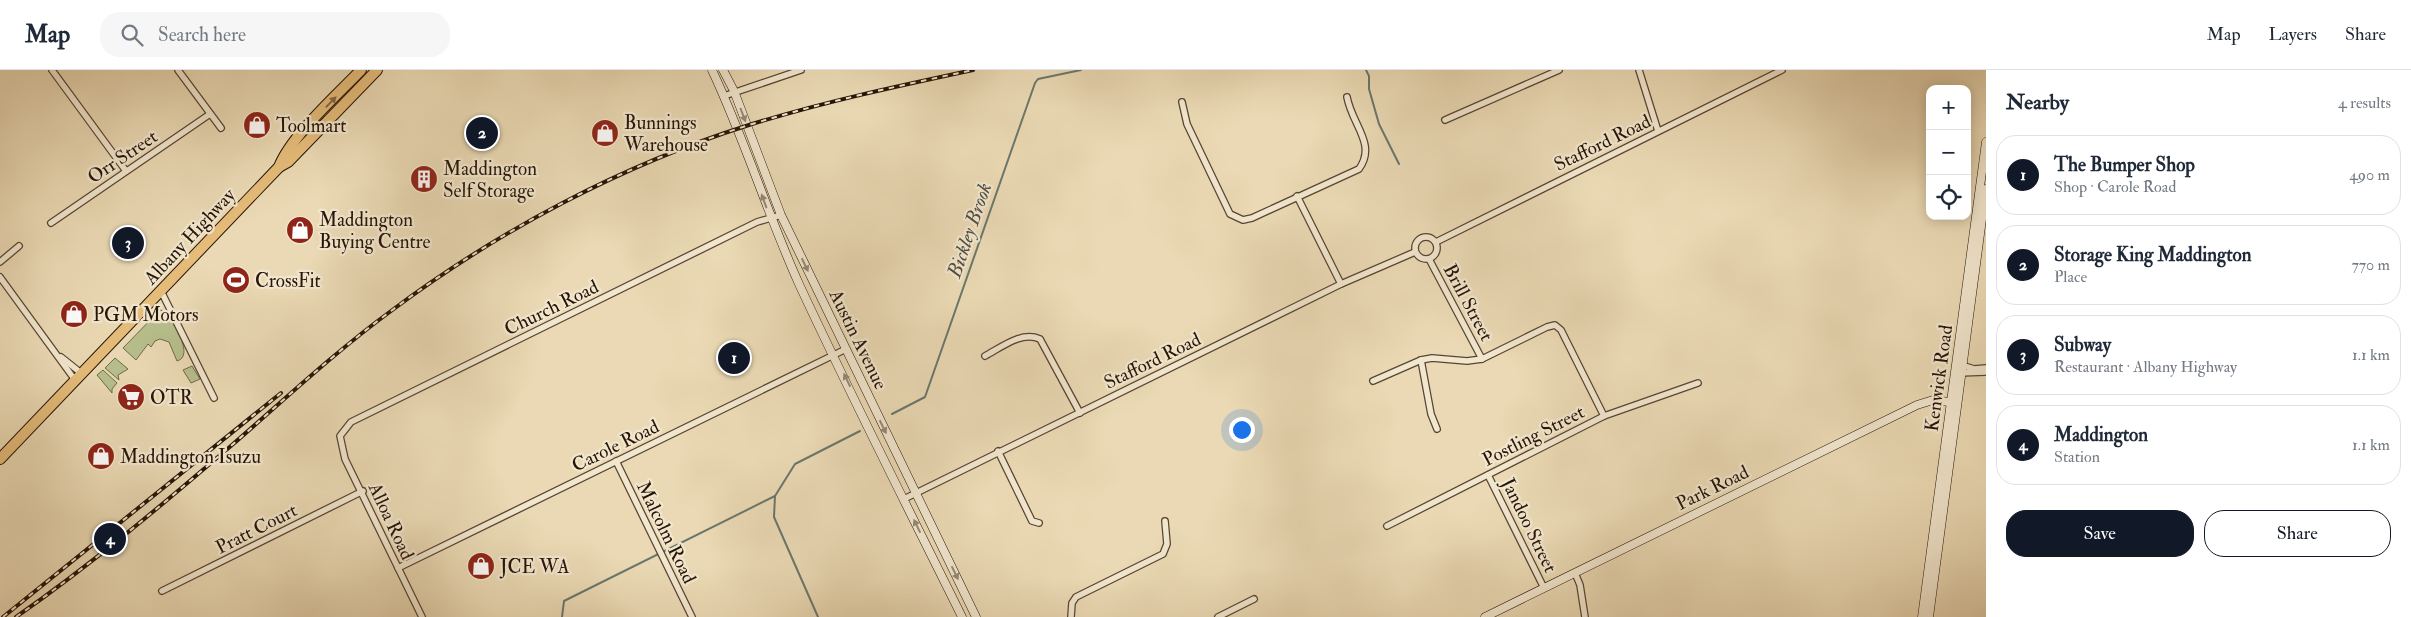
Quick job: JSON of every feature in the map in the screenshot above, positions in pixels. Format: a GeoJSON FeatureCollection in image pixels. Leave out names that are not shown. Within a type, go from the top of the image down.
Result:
{"type":"FeatureCollection","features":[{"type":"Feature","properties":{"kind":"highway","name":"Albany Highway"},"geometry":{"type":"LineString","coordinates":[[279,167],[283,157],[302,133],[361,70]]}},
{"type":"Feature","properties":{"kind":"highway","name":"Albany Highway"},"geometry":{"type":"LineString","coordinates":[[0,459],[279,167],[288,162],[377,70]]}},
{"type":"Feature","properties":{"kind":"main road","name":"Austin Avenue"},"geometry":{"type":"LineString","coordinates":[[712,70],[724,96],[770,218],[834,355],[962,617]]}},
{"type":"Feature","properties":{"kind":"main road","name":"Austin Avenue"},"geometry":{"type":"LineString","coordinates":[[724,70],[734,91],[781,215],[976,617]]}},
{"type":"Feature","properties":{"kind":"main road","name":"Kenwick Road"},"geometry":{"type":"LineString","coordinates":[[1959,369],[1986,142]]}},
{"type":"Feature","properties":{"kind":"main road","name":"Kenwick Road"},"geometry":{"type":"LineString","coordinates":[[1922,617],[1986,189]]}},
{"type":"Feature","properties":{"kind":"main road","name":"Park Road"},"geometry":{"type":"LineString","coordinates":[[1485,617],[1917,404],[1933,400],[1954,402]]}},
{"type":"Feature","properties":{"kind":"main road","name":"Kenwick Road"},"geometry":{"type":"LineString","coordinates":[[1929,617],[1954,402]]}},
{"type":"Feature","properties":{"kind":"street"},"geometry":{"type":"LineString","coordinates":[[52,70],[126,171]]}},
{"type":"Feature","properties":{"kind":"street"},"geometry":{"type":"LineString","coordinates":[[178,70],[221,128]]}},
{"type":"Feature","properties":{"kind":"street"},"geometry":{"type":"LineString","coordinates":[[724,96],[734,91],[801,70]]}},
{"type":"Feature","properties":{"kind":"street"},"geometry":{"type":"LineString","coordinates":[[1445,120],[1559,70]]}},
{"type":"Feature","properties":{"kind":"street"},"geometry":{"type":"LineString","coordinates":[[1639,70],[1658,131]]}},
{"type":"Feature","properties":{"kind":"street","name":"Stafford Road"},"geometry":{"type":"LineString","coordinates":[[904,499],[998,451],[1080,413],[1341,284],[1415,252],[1417,241],[1423,237],[1432,238],[1436,242],[1782,70]]}},
{"type":"Feature","properties":{"kind":"street"},"geometry":{"type":"LineString","coordinates":[[1182,102],[1186,124],[1230,214],[1243,220],[1252,218],[1360,169],[1367,159],[1367,147],[1350,110],[1347,97]]}},
{"type":"Feature","properties":{"kind":"street","name":"Orr Street"},"geometry":{"type":"LineString","coordinates":[[51,223],[210,114]]}},
{"type":"Feature","properties":{"kind":"street"},"geometry":{"type":"LineString","coordinates":[[1297,196],[1341,284]]}},
{"type":"Feature","properties":{"kind":"street","name":"Church Road"},"geometry":{"type":"LineString","coordinates":[[340,436],[350,422],[770,218],[781,215]]}},
{"type":"Feature","properties":{"kind":"street"},"geometry":{"type":"LineString","coordinates":[[1415,252],[1421,258],[1429,259],[1437,253],[1436,242]]}},
{"type":"Feature","properties":{"kind":"street"},"geometry":{"type":"LineString","coordinates":[[0,262],[19,246]]}},
{"type":"Feature","properties":{"kind":"street","name":"Brill Street"},"geometry":{"type":"LineString","coordinates":[[1429,259],[1482,359]]}},
{"type":"Feature","properties":{"kind":"street"},"geometry":{"type":"LineString","coordinates":[[0,277],[60,358],[78,376]]}},
{"type":"Feature","properties":{"kind":"street"},"geometry":{"type":"LineString","coordinates":[[161,291],[214,398]]}},
{"type":"Feature","properties":{"kind":"street"},"geometry":{"type":"LineString","coordinates":[[1373,381],[1421,360],[1432,358],[1468,361],[1482,359],[1547,327],[1555,325],[1562,330],[1604,416]]}},
{"type":"Feature","properties":{"kind":"street"},"geometry":{"type":"LineString","coordinates":[[984,356],[1020,338],[1030,335],[1040,339],[1080,413]]}},
{"type":"Feature","properties":{"kind":"street","name":"Carole Road"},"geometry":{"type":"LineString","coordinates":[[398,568],[846,350]]}},
{"type":"Feature","properties":{"kind":"street"},"geometry":{"type":"LineString","coordinates":[[60,358],[65,369],[78,376]]}},
{"type":"Feature","properties":{"kind":"street"},"geometry":{"type":"LineString","coordinates":[[1421,360],[1431,414],[1437,429]]}},
{"type":"Feature","properties":{"kind":"street"},"geometry":{"type":"LineString","coordinates":[[1959,369],[1986,368]]}},
{"type":"Feature","properties":{"kind":"street"},"geometry":{"type":"LineString","coordinates":[[1959,369],[1986,372]]}},
{"type":"Feature","properties":{"kind":"street","name":"Postling Street"},"geometry":{"type":"LineString","coordinates":[[1387,526],[1604,416],[1698,382]]}},
{"type":"Feature","properties":{"kind":"street","name":"Alloa Road"},"geometry":{"type":"LineString","coordinates":[[340,436],[345,459],[363,491],[422,617]]}},
{"type":"Feature","properties":{"kind":"street"},"geometry":{"type":"LineString","coordinates":[[998,451],[1032,522],[1039,523]]}},
{"type":"Feature","properties":{"kind":"street","name":"Malcolm Road"},"geometry":{"type":"LineString","coordinates":[[616,461],[692,617]]}},
{"type":"Feature","properties":{"kind":"street","name":"Jandoo Street"},"geometry":{"type":"LineString","coordinates":[[1488,475],[1544,588]]}},
{"type":"Feature","properties":{"kind":"street","name":"Pratt Court"},"geometry":{"type":"LineString","coordinates":[[162,591],[363,491]]}},
{"type":"Feature","properties":{"kind":"street"},"geometry":{"type":"LineString","coordinates":[[1071,617],[1072,604],[1076,597],[1163,554],[1167,544],[1165,521]]}},
{"type":"Feature","properties":{"kind":"street"},"geometry":{"type":"LineString","coordinates":[[1575,573],[1580,585],[1585,617]]}},
{"type":"Feature","properties":{"kind":"street"},"geometry":{"type":"LineString","coordinates":[[1218,617],[1254,599]]}},
{"type":"Feature","properties":{"kind":"green space"},"geometry":{"type":"Polygon","coordinates":[[[160,310],[168,312],[178,331],[183,346],[184,353],[182,358],[177,361],[169,342],[160,339],[155,341],[151,347],[148,344],[136,360],[123,348],[160,310]]]}},
{"type":"Feature","properties":{"kind":"green space"},"geometry":{"type":"Polygon","coordinates":[[[115,358],[128,369],[118,375],[119,380],[105,368],[115,358]]]}},
{"type":"Feature","properties":{"kind":"green space"},"geometry":{"type":"Polygon","coordinates":[[[192,366],[200,379],[191,383],[183,370],[192,366]]]}},
{"type":"Feature","properties":{"kind":"green space"},"geometry":{"type":"Polygon","coordinates":[[[103,370],[117,383],[112,389],[112,393],[97,375],[103,370]]]}},
{"type":"Feature","properties":{"kind":"waterway","name":"Bickley Brook"},"geometry":{"type":"LineString","coordinates":[[892,414],[925,397],[1035,83],[1038,79],[1081,70]]}},
{"type":"Feature","properties":{"kind":"waterway"},"geometry":{"type":"LineString","coordinates":[[1366,70],[1369,76],[1369,89],[1379,124],[1399,164]]}},
{"type":"Feature","properties":{"kind":"waterway","name":"Bickley Brook"},"geometry":{"type":"LineString","coordinates":[[818,617],[774,517],[775,496],[795,464],[860,431]]}},
{"type":"Feature","properties":{"kind":"waterway"},"geometry":{"type":"LineString","coordinates":[[562,617],[564,601],[775,496]]}},
{"type":"Feature","properties":{"kind":"railway"},"geometry":{"type":"LineString","coordinates":[[16,617],[72,576],[153,512],[370,327],[432,282],[518,228],[608,180],[702,141],[805,109],[973,70]]}},
{"type":"Feature","properties":{"kind":"railway"},"geometry":{"type":"LineString","coordinates":[[3,617],[281,393]]}},
{"type":"Feature","properties":{"kind":"place","name":"Toolmart"},"geometry":{"type":"Point","coordinates":[257,125]}},
{"type":"Feature","properties":{"kind":"place","name":"Storage King Maddington"},"geometry":{"type":"Point","coordinates":[482,133]}},
{"type":"Feature","properties":{"kind":"place","name":"Bunnings Warehouse"},"geometry":{"type":"Point","coordinates":[605,133]}},
{"type":"Feature","properties":{"kind":"place","name":"Maddington Self Storage"},"geometry":{"type":"Point","coordinates":[424,179]}},
{"type":"Feature","properties":{"kind":"place","name":"Maddington Buying Centre"},"geometry":{"type":"Point","coordinates":[300,230]}},
{"type":"Feature","properties":{"kind":"place","name":"Subway"},"geometry":{"type":"Point","coordinates":[128,243]}},
{"type":"Feature","properties":{"kind":"place","name":"CrossFit"},"geometry":{"type":"Point","coordinates":[236,280]}},
{"type":"Feature","properties":{"kind":"place","name":"PGM Motors"},"geometry":{"type":"Point","coordinates":[74,314]}},
{"type":"Feature","properties":{"kind":"place","name":"The Bumper Shop"},"geometry":{"type":"Point","coordinates":[734,358]}},
{"type":"Feature","properties":{"kind":"place","name":"OTR"},"geometry":{"type":"Point","coordinates":[131,397]}},
{"type":"Feature","properties":{"kind":"place","name":"Maddington Isuzu"},"geometry":{"type":"Point","coordinates":[101,456]}},
{"type":"Feature","properties":{"kind":"place","name":"Maddington"},"geometry":{"type":"Point","coordinates":[110,539]}},
{"type":"Feature","properties":{"kind":"place","name":"JCE WA"},"geometry":{"type":"Point","coordinates":[481,566]}}]}
